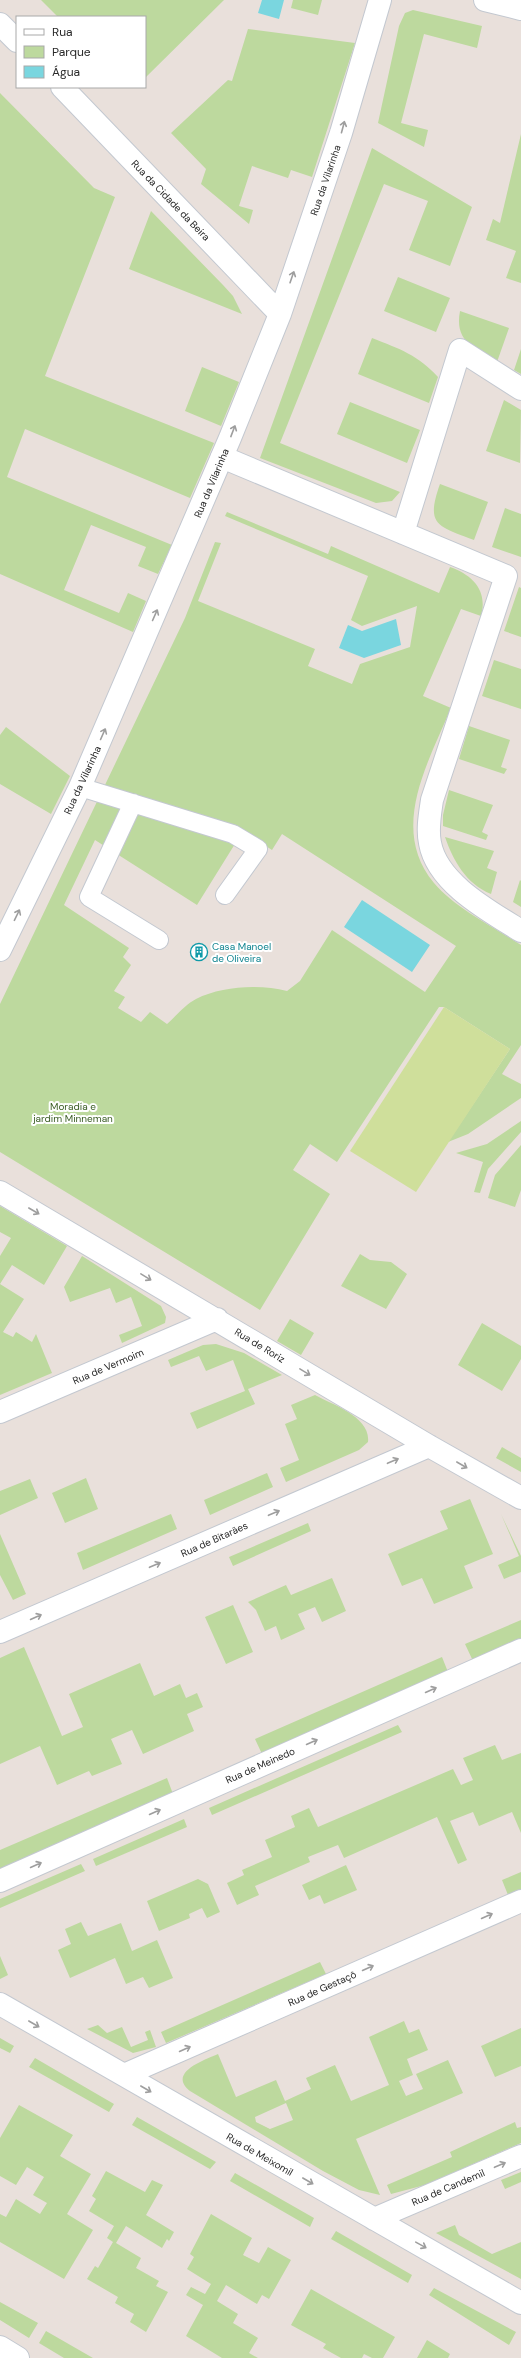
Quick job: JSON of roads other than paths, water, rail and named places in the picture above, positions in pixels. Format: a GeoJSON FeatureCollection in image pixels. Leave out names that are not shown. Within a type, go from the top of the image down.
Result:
{"type":"FeatureCollection","features":[{"type":"Feature","properties":{"kind":"street","name":"Rua da Vilarinha"},"geometry":{"type":"LineString","coordinates":[[0,950],[80,787],[222,456],[280,314],[341,133],[380,0]]}},
{"type":"Feature","properties":{"kind":"street"},"geometry":{"type":"LineString","coordinates":[[484,0],[521,8]]}},
{"type":"Feature","properties":{"kind":"street"},"geometry":{"type":"LineString","coordinates":[[0,24],[16,40]]}},
{"type":"Feature","properties":{"kind":"street","name":"Rua da Cidade da Beira"},"geometry":{"type":"LineString","coordinates":[[63,88],[280,314]]}},
{"type":"Feature","properties":{"kind":"street"},"geometry":{"type":"LineString","coordinates":[[403,533],[460,350],[521,389]]}},
{"type":"Feature","properties":{"kind":"street"},"geometry":{"type":"LineString","coordinates":[[222,456],[506,576],[432,800],[429,822],[430,844],[440,868],[457,886],[476,902],[521,931]]}},
{"type":"Feature","properties":{"kind":"street","name":"Rua de Roriz"},"geometry":{"type":"LineString","coordinates":[[0,1192],[217,1319],[429,1446],[521,1498]]}},
{"type":"Feature","properties":{"kind":"street","name":"Rua de Vermoim"},"geometry":{"type":"LineString","coordinates":[[0,1412],[217,1319]]}},
{"type":"Feature","properties":{"kind":"street","name":"Rua de Bitarães"},"geometry":{"type":"LineString","coordinates":[[0,1632],[429,1446]]}},
{"type":"Feature","properties":{"kind":"street","name":"Rua de Meinedo"},"geometry":{"type":"LineString","coordinates":[[0,1881],[521,1650]]}},
{"type":"Feature","properties":{"kind":"street","name":"Rua de Gestaçô"},"geometry":{"type":"LineString","coordinates":[[124,2076],[521,1901]]}},
{"type":"Feature","properties":{"kind":"street","name":"Rua de Meixomil"},"geometry":{"type":"LineString","coordinates":[[0,2004],[521,2303]]}},
{"type":"Feature","properties":{"kind":"street","name":"Rua de Candemil"},"geometry":{"type":"LineString","coordinates":[[374,2219],[521,2156]]}},
{"type":"Feature","properties":{"kind":"street"},"geometry":{"type":"LineString","coordinates":[[0,2347],[18,2358]]}},
{"type":"Feature","properties":{"kind":"lane"},"geometry":{"type":"LineString","coordinates":[[80,787],[233,834],[258,849],[225,896]]}},
{"type":"Feature","properties":{"kind":"lane"},"geometry":{"type":"LineString","coordinates":[[133,803],[88,897],[159,940]]}},
{"type":"Feature","properties":{"kind":"water"},"geometry":{"type":"Polygon","coordinates":[[[262,0],[284,0],[279,19],[258,13],[262,0]]]}},
{"type":"Feature","properties":{"kind":"water"},"geometry":{"type":"Polygon","coordinates":[[[396,619],[401,645],[364,658],[339,648],[348,625],[362,631],[396,619]]]}},
{"type":"Feature","properties":{"kind":"water"},"geometry":{"type":"Polygon","coordinates":[[[362,900],[430,945],[412,972],[344,927],[362,900]]]}},
{"type":"Feature","properties":{"kind":"place","name":"Casa Manoel de Oliveira"},"geometry":{"type":"Point","coordinates":[199,952]}},
{"type":"Feature","properties":{"kind":"park label","name":"Moradia e jardim Minneman"},"geometry":{"type":"Point","coordinates":[73,1112]}}]}
